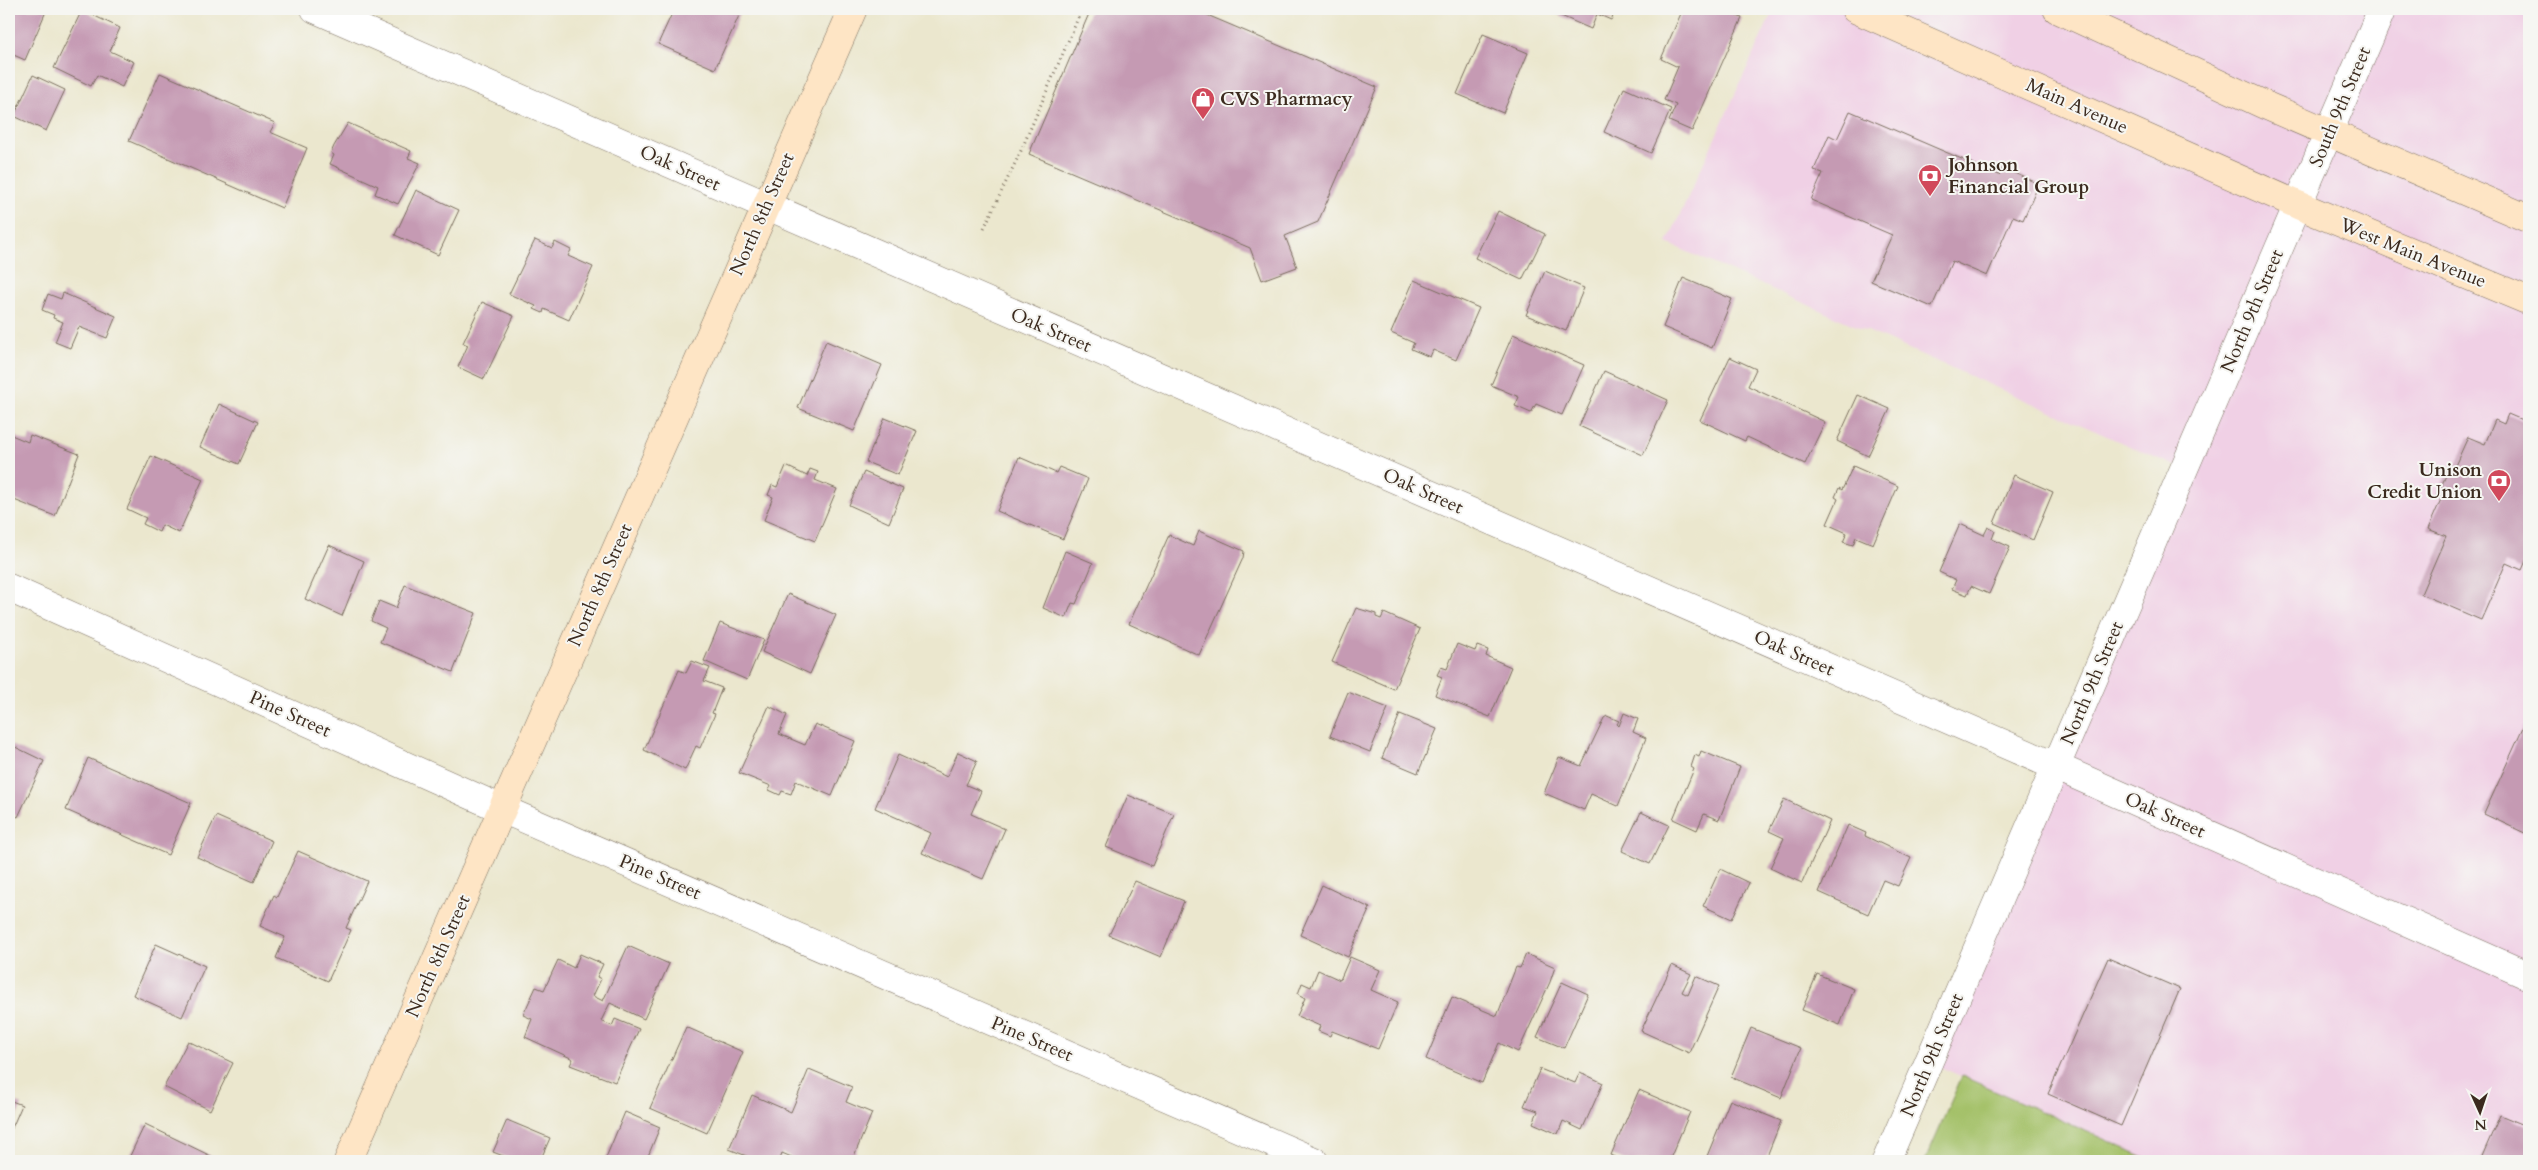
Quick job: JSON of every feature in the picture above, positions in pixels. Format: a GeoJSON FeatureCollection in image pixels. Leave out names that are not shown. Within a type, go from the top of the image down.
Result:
{"type":"FeatureCollection","features":[{"type":"Feature","properties":{"kind":"main road","name":"North 8th Street"},"geometry":{"type":"LineString","coordinates":[[348,1161],[853,9]]}},
{"type":"Feature","properties":{"kind":"main road","name":"Main Avenue"},"geometry":{"type":"LineString","coordinates":[[1855,9],[2298,205]]}},
{"type":"Feature","properties":{"kind":"main road"},"geometry":{"type":"LineString","coordinates":[[2056,9],[2329,133],[2529,219]]}},
{"type":"Feature","properties":{"kind":"main road","name":"West Main Avenue"},"geometry":{"type":"LineString","coordinates":[[2298,205],[2529,301]]}},
{"type":"Feature","properties":{"kind":"street","name":"Oak Street"},"geometry":{"type":"LineString","coordinates":[[315,9],[2056,767],[2529,976]]}},
{"type":"Feature","properties":{"kind":"street","name":"South 9th Street"},"geometry":{"type":"LineString","coordinates":[[2298,205],[2382,9]]}},
{"type":"Feature","properties":{"kind":"street","name":"North 9th Street"},"geometry":{"type":"LineString","coordinates":[[1886,1161],[2298,205]]}},
{"type":"Feature","properties":{"kind":"street","name":"Pine Street"},"geometry":{"type":"LineString","coordinates":[[9,588],[502,808],[1314,1161]]}},
{"type":"Feature","properties":{"kind":"path"},"geometry":{"type":"LineString","coordinates":[[984,228],[1020,153],[1082,9]]}},
{"type":"Feature","properties":{"kind":"shaded area"},"geometry":{"type":"Polygon","coordinates":[[[1774,9],[2529,9],[2529,1161],[2153,1161],[1929,1062],[2184,470],[1667,243],[1774,9]]]}},
{"type":"Feature","properties":{"kind":"green space"},"geometry":{"type":"Polygon","coordinates":[[[1962,1076],[2153,1161],[1925,1161],[1962,1076]]]}},
{"type":"Feature","properties":{"kind":"building"},"geometry":{"type":"Polygon","coordinates":[[[9,9],[47,9],[25,60],[9,53],[9,9]]]}},
{"type":"Feature","properties":{"kind":"building"},"geometry":{"type":"Polygon","coordinates":[[[674,9],[742,9],[715,69],[658,44],[674,9]]]}},
{"type":"Feature","properties":{"kind":"building","name":"CVS Pharmacy"},"geometry":{"type":"Polygon","coordinates":[[[1091,9],[1193,9],[1377,87],[1318,222],[1285,236],[1297,267],[1262,280],[1250,248],[1029,154],[1091,9]]]}},
{"type":"Feature","properties":{"kind":"building"},"geometry":{"type":"Polygon","coordinates":[[[1545,9],[1616,9],[1611,20],[1597,14],[1591,29],[1545,9]]]}},
{"type":"Feature","properties":{"kind":"building"},"geometry":{"type":"Polygon","coordinates":[[[1683,9],[1720,9],[1742,18],[1692,131],[1669,121],[1676,105],[1664,100],[1678,67],[1661,59],[1683,9]]]}},
{"type":"Feature","properties":{"kind":"building"},"geometry":{"type":"Polygon","coordinates":[[[82,10],[120,28],[110,51],[134,62],[122,87],[97,75],[91,86],[54,68],[82,10]]]}},
{"type":"Feature","properties":{"kind":"building"},"geometry":{"type":"Polygon","coordinates":[[[1483,34],[1528,53],[1503,113],[1457,94],[1483,34]]]}},
{"type":"Feature","properties":{"kind":"building"},"geometry":{"type":"Polygon","coordinates":[[[160,73],[275,123],[270,132],[307,148],[282,208],[129,141],[160,73]]]}},
{"type":"Feature","properties":{"kind":"building"},"geometry":{"type":"Polygon","coordinates":[[[33,75],[65,90],[46,131],[14,116],[33,75]]]}},
{"type":"Feature","properties":{"kind":"building"},"geometry":{"type":"Polygon","coordinates":[[[1624,88],[1671,109],[1651,153],[1604,132],[1624,88]]]}},
{"type":"Feature","properties":{"kind":"building"},"geometry":{"type":"Polygon","coordinates":[[[1850,111],[1999,175],[2003,168],[2039,184],[2023,220],[2013,216],[1987,276],[1952,261],[1932,307],[1871,281],[1892,235],[1811,200],[1823,173],[1814,170],[1829,135],[1837,139],[1850,111]]]}},
{"type":"Feature","properties":{"kind":"building"},"geometry":{"type":"Polygon","coordinates":[[[348,123],[411,151],[408,158],[420,163],[398,204],[375,194],[378,186],[330,164],[334,155],[331,153],[334,146],[348,123]]]}},
{"type":"Feature","properties":{"kind":"building"},"geometry":{"type":"Polygon","coordinates":[[[416,190],[459,210],[438,255],[395,235],[416,190]]]}},
{"type":"Feature","properties":{"kind":"building"},"geometry":{"type":"Polygon","coordinates":[[[1498,211],[1545,234],[1522,280],[1475,258],[1498,211]]]}},
{"type":"Feature","properties":{"kind":"building"},"geometry":{"type":"Polygon","coordinates":[[[535,240],[552,248],[555,242],[571,250],[568,256],[593,267],[569,320],[544,309],[543,313],[534,309],[536,306],[509,294],[535,240]]]}},
{"type":"Feature","properties":{"kind":"building"},"geometry":{"type":"Polygon","coordinates":[[[1545,271],[1584,288],[1566,331],[1526,315],[1545,271]]]}},
{"type":"Feature","properties":{"kind":"building"},"geometry":{"type":"Polygon","coordinates":[[[1683,278],[1732,299],[1712,348],[1663,327],[1683,278]]]}},
{"type":"Feature","properties":{"kind":"building"},"geometry":{"type":"Polygon","coordinates":[[[1414,280],[1479,308],[1456,360],[1433,350],[1430,357],[1411,349],[1414,343],[1391,333],[1414,280]]]}},
{"type":"Feature","properties":{"kind":"building"},"geometry":{"type":"Polygon","coordinates":[[[63,293],[116,316],[107,338],[79,327],[70,348],[55,342],[63,322],[53,318],[54,315],[42,310],[48,294],[61,299],[63,293]]]}},
{"type":"Feature","properties":{"kind":"building"},"geometry":{"type":"Polygon","coordinates":[[[482,302],[514,316],[484,379],[458,367],[468,345],[463,343],[482,302]]]}},
{"type":"Feature","properties":{"kind":"building"},"geometry":{"type":"Polygon","coordinates":[[[1513,334],[1584,365],[1562,415],[1536,404],[1531,413],[1515,406],[1519,397],[1491,385],[1513,334]]]}},
{"type":"Feature","properties":{"kind":"building"},"geometry":{"type":"Polygon","coordinates":[[[826,341],[882,365],[854,431],[798,408],[826,341]]]}},
{"type":"Feature","properties":{"kind":"building"},"geometry":{"type":"Polygon","coordinates":[[[1730,357],[1756,369],[1748,386],[1825,422],[1805,464],[1747,437],[1745,441],[1700,420],[1730,357]]]}},
{"type":"Feature","properties":{"kind":"building"},"geometry":{"type":"Polygon","coordinates":[[[1604,371],[1668,400],[1643,455],[1579,426],[1604,371]]]}},
{"type":"Feature","properties":{"kind":"building"},"geometry":{"type":"Polygon","coordinates":[[[1858,395],[1890,409],[1868,456],[1837,441],[1858,395]]]}},
{"type":"Feature","properties":{"kind":"building"},"geometry":{"type":"Polygon","coordinates":[[[219,404],[258,422],[239,464],[200,447],[219,404]]]}},
{"type":"Feature","properties":{"kind":"building"},"geometry":{"type":"Polygon","coordinates":[[[2508,414],[2529,423],[2529,554],[2522,570],[2506,563],[2481,620],[2421,594],[2446,536],[2428,529],[2442,497],[2437,495],[2450,467],[2454,468],[2468,437],[2485,444],[2495,420],[2504,424],[2508,414]]]}},
{"type":"Feature","properties":{"kind":"building"},"geometry":{"type":"Polygon","coordinates":[[[885,418],[917,431],[898,475],[866,462],[885,418]]]}},
{"type":"Feature","properties":{"kind":"building"},"geometry":{"type":"Polygon","coordinates":[[[9,434],[28,442],[30,435],[79,454],[55,516],[9,498],[9,434]]]}},
{"type":"Feature","properties":{"kind":"building"},"geometry":{"type":"Polygon","coordinates":[[[151,456],[203,479],[179,533],[162,525],[159,532],[143,524],[146,518],[127,509],[151,456]]]}},
{"type":"Feature","properties":{"kind":"building"},"geometry":{"type":"Polygon","coordinates":[[[1019,457],[1056,473],[1059,467],[1088,479],[1063,539],[997,511],[1019,457]]]}},
{"type":"Feature","properties":{"kind":"building"},"geometry":{"type":"Polygon","coordinates":[[[786,466],[807,476],[810,469],[818,472],[815,480],[837,489],[815,541],[764,520],[773,497],[768,495],[772,485],[777,487],[786,466]]]}},
{"type":"Feature","properties":{"kind":"building"},"geometry":{"type":"Polygon","coordinates":[[[1853,466],[1898,486],[1873,544],[1856,537],[1853,545],[1843,542],[1847,533],[1827,524],[1838,499],[1835,497],[1839,488],[1842,490],[1853,466]]]}},
{"type":"Feature","properties":{"kind":"building"},"geometry":{"type":"Polygon","coordinates":[[[864,472],[903,489],[889,523],[849,505],[864,472]]]}},
{"type":"Feature","properties":{"kind":"building"},"geometry":{"type":"Polygon","coordinates":[[[2014,475],[2053,492],[2033,540],[1994,523],[2014,475]]]}},
{"type":"Feature","properties":{"kind":"building"},"geometry":{"type":"Polygon","coordinates":[[[1960,524],[1984,535],[1988,527],[1995,531],[1992,539],[2010,547],[1989,594],[1971,586],[1967,595],[1952,589],[1956,580],[1939,572],[1960,524]]]}},
{"type":"Feature","properties":{"kind":"building"},"geometry":{"type":"Polygon","coordinates":[[[1199,531],[1244,551],[1243,558],[1199,655],[1129,624],[1169,535],[1193,546],[1199,531]]]}},
{"type":"Feature","properties":{"kind":"building"},"geometry":{"type":"Polygon","coordinates":[[[329,545],[364,561],[342,616],[305,599],[329,545]]]}},
{"type":"Feature","properties":{"kind":"building"},"geometry":{"type":"Polygon","coordinates":[[[1065,551],[1093,563],[1076,604],[1072,603],[1066,618],[1043,608],[1065,551]]]}},
{"type":"Feature","properties":{"kind":"building"},"geometry":{"type":"Polygon","coordinates":[[[405,585],[476,613],[453,672],[380,642],[386,628],[371,621],[379,601],[396,608],[405,585]]]}},
{"type":"Feature","properties":{"kind":"building"},"geometry":{"type":"Polygon","coordinates":[[[788,594],[836,615],[810,674],[762,652],[788,594]]]}},
{"type":"Feature","properties":{"kind":"building"},"geometry":{"type":"Polygon","coordinates":[[[1356,608],[1376,614],[1376,617],[1381,619],[1384,613],[1420,629],[1394,689],[1332,662],[1356,608]]]}},
{"type":"Feature","properties":{"kind":"building"},"geometry":{"type":"Polygon","coordinates":[[[720,623],[764,640],[747,680],[704,661],[720,623]]]}},
{"type":"Feature","properties":{"kind":"building"},"geometry":{"type":"Polygon","coordinates":[[[1457,644],[1475,651],[1477,646],[1488,650],[1486,656],[1511,667],[1490,717],[1435,695],[1442,677],[1437,675],[1441,667],[1447,669],[1457,644]]]}},
{"type":"Feature","properties":{"kind":"building"},"geometry":{"type":"Polygon","coordinates":[[[692,661],[710,668],[704,681],[722,688],[712,713],[715,714],[700,748],[696,746],[685,770],[644,750],[679,670],[686,673],[692,661]]]}},
{"type":"Feature","properties":{"kind":"building"},"geometry":{"type":"Polygon","coordinates":[[[1348,692],[1388,708],[1370,752],[1330,736],[1348,692]]]}},
{"type":"Feature","properties":{"kind":"building"},"geometry":{"type":"Polygon","coordinates":[[[769,706],[787,715],[779,734],[805,745],[815,724],[855,741],[832,796],[796,781],[791,794],[782,791],[780,795],[769,790],[771,786],[739,773],[769,706]]]}},
{"type":"Feature","properties":{"kind":"building"},"geometry":{"type":"Polygon","coordinates":[[[1624,713],[1638,719],[1633,732],[1646,738],[1618,806],[1591,794],[1584,810],[1544,793],[1559,757],[1581,766],[1604,718],[1607,716],[1619,721],[1617,724],[1619,726],[1624,713]]]}},
{"type":"Feature","properties":{"kind":"building"},"geometry":{"type":"Polygon","coordinates":[[[1400,714],[1437,729],[1418,773],[1382,758],[1400,714]]]}},
{"type":"Feature","properties":{"kind":"building"},"geometry":{"type":"Polygon","coordinates":[[[2529,715],[2529,835],[2484,814],[2529,715]]]}},
{"type":"Feature","properties":{"kind":"building"},"geometry":{"type":"Polygon","coordinates":[[[9,744],[44,761],[18,817],[9,813],[9,744]]]}},
{"type":"Feature","properties":{"kind":"building"},"geometry":{"type":"Polygon","coordinates":[[[1701,751],[1740,767],[1719,820],[1704,814],[1697,830],[1673,819],[1694,769],[1691,767],[1695,755],[1699,757],[1701,751]]]}},
{"type":"Feature","properties":{"kind":"building"},"geometry":{"type":"Polygon","coordinates":[[[958,752],[977,761],[966,785],[981,791],[971,814],[1005,829],[983,879],[922,853],[931,833],[875,808],[898,755],[947,777],[958,752]]]}},
{"type":"Feature","properties":{"kind":"building"},"geometry":{"type":"Polygon","coordinates":[[[88,758],[191,803],[168,855],[66,810],[88,758]]]}},
{"type":"Feature","properties":{"kind":"building"},"geometry":{"type":"Polygon","coordinates":[[[1128,795],[1174,814],[1152,866],[1106,847],[1128,795]]]}},
{"type":"Feature","properties":{"kind":"building"},"geometry":{"type":"Polygon","coordinates":[[[1784,799],[1830,821],[1802,883],[1770,868],[1784,838],[1769,831],[1784,799]]]}},
{"type":"Feature","properties":{"kind":"building"},"geometry":{"type":"Polygon","coordinates":[[[1641,812],[1669,825],[1650,864],[1622,851],[1641,812]]]}},
{"type":"Feature","properties":{"kind":"building"},"geometry":{"type":"Polygon","coordinates":[[[216,816],[272,841],[254,882],[197,857],[216,816]]]}},
{"type":"Feature","properties":{"kind":"building"},"geometry":{"type":"Polygon","coordinates":[[[1848,825],[1866,833],[1865,836],[1911,858],[1898,886],[1883,880],[1868,914],[1819,892],[1848,825]]]}},
{"type":"Feature","properties":{"kind":"building"},"geometry":{"type":"Polygon","coordinates":[[[298,851],[367,881],[346,928],[351,930],[328,981],[276,958],[285,937],[260,926],[274,895],[277,897],[298,851]]]}},
{"type":"Feature","properties":{"kind":"building"},"geometry":{"type":"Polygon","coordinates":[[[1720,869],[1749,883],[1732,919],[1703,906],[1720,869]]]}},
{"type":"Feature","properties":{"kind":"building"},"geometry":{"type":"Polygon","coordinates":[[[1135,881],[1184,901],[1161,957],[1109,935],[1135,881]]]}},
{"type":"Feature","properties":{"kind":"building"},"geometry":{"type":"Polygon","coordinates":[[[1322,885],[1370,908],[1348,957],[1300,935],[1322,885]]]}},
{"type":"Feature","properties":{"kind":"building"},"geometry":{"type":"Polygon","coordinates":[[[156,944],[205,966],[182,1017],[133,995],[156,944]]]}},
{"type":"Feature","properties":{"kind":"building"},"geometry":{"type":"Polygon","coordinates":[[[628,946],[669,964],[644,1019],[610,1003],[601,1021],[612,1026],[615,1019],[639,1029],[615,1082],[570,1065],[573,1059],[525,1037],[532,1019],[523,1015],[536,987],[544,990],[558,960],[574,968],[580,954],[603,964],[597,977],[601,979],[593,996],[603,1001],[628,946]]]}},
{"type":"Feature","properties":{"kind":"building"},"geometry":{"type":"Polygon","coordinates":[[[1526,954],[1555,967],[1518,1052],[1499,1043],[1482,1083],[1426,1059],[1452,997],[1497,1016],[1516,967],[1520,968],[1526,954]]]}},
{"type":"Feature","properties":{"kind":"building"},"geometry":{"type":"Polygon","coordinates":[[[1350,957],[1380,970],[1371,990],[1398,1002],[1378,1049],[1332,1031],[1330,1036],[1318,1031],[1320,1026],[1297,1016],[1305,998],[1298,994],[1302,983],[1311,987],[1318,970],[1340,980],[1350,957]]]}},
{"type":"Feature","properties":{"kind":"building"},"geometry":{"type":"Polygon","coordinates":[[[2108,958],[2180,989],[2121,1126],[2048,1094],[2108,958]]]}},
{"type":"Feature","properties":{"kind":"building"},"geometry":{"type":"Polygon","coordinates":[[[1672,965],[1691,974],[1682,992],[1688,995],[1696,976],[1719,986],[1689,1053],[1641,1031],[1672,965]]]}},
{"type":"Feature","properties":{"kind":"building"},"geometry":{"type":"Polygon","coordinates":[[[1817,974],[1854,989],[1840,1025],[1802,1010],[1817,974]]]}},
{"type":"Feature","properties":{"kind":"building"},"geometry":{"type":"Polygon","coordinates":[[[1562,982],[1588,994],[1564,1048],[1537,1037],[1562,982]]]}},
{"type":"Feature","properties":{"kind":"building"},"geometry":{"type":"Polygon","coordinates":[[[686,1027],[743,1052],[707,1133],[650,1108],[686,1027]]]}},
{"type":"Feature","properties":{"kind":"building"},"geometry":{"type":"Polygon","coordinates":[[[1751,1028],[1801,1048],[1781,1098],[1731,1077],[1751,1028]]]}},
{"type":"Feature","properties":{"kind":"building"},"geometry":{"type":"Polygon","coordinates":[[[188,1041],[233,1063],[210,1110],[164,1087],[188,1041]]]}},
{"type":"Feature","properties":{"kind":"building"},"geometry":{"type":"Polygon","coordinates":[[[809,1069],[852,1087],[846,1102],[872,1113],[852,1161],[801,1161],[782,1153],[779,1161],[759,1161],[729,1149],[752,1095],[791,1112],[809,1069]]]}},
{"type":"Feature","properties":{"kind":"building"},"geometry":{"type":"Polygon","coordinates":[[[1540,1069],[1575,1083],[1580,1072],[1603,1083],[1582,1130],[1563,1121],[1558,1134],[1533,1123],[1538,1111],[1524,1106],[1540,1069]]]}},
{"type":"Feature","properties":{"kind":"building"},"geometry":{"type":"Polygon","coordinates":[[[1639,1090],[1690,1112],[1669,1161],[1624,1161],[1611,1155],[1639,1090]]]}},
{"type":"Feature","properties":{"kind":"building"},"geometry":{"type":"Polygon","coordinates":[[[9,1100],[22,1105],[9,1135],[9,1100]]]}},
{"type":"Feature","properties":{"kind":"building"},"geometry":{"type":"Polygon","coordinates":[[[1730,1100],[1781,1121],[1765,1161],[1705,1161],[1730,1100]]]}},
{"type":"Feature","properties":{"kind":"building"},"geometry":{"type":"Polygon","coordinates":[[[625,1112],[660,1127],[646,1161],[605,1160],[625,1112]]]}},
{"type":"Feature","properties":{"kind":"building"},"geometry":{"type":"Polygon","coordinates":[[[2500,1115],[2529,1127],[2529,1161],[2480,1161],[2500,1115]]]}},
{"type":"Feature","properties":{"kind":"building"},"geometry":{"type":"Polygon","coordinates":[[[507,1120],[550,1138],[540,1161],[516,1161],[493,1152],[507,1120]]]}},
{"type":"Feature","properties":{"kind":"building"},"geometry":{"type":"Polygon","coordinates":[[[145,1124],[213,1157],[211,1161],[128,1160],[145,1124]]]}},
{"type":"Feature","properties":{"kind":"place","name":"CVS Pharmacy"},"geometry":{"type":"Point","coordinates":[1203,120]}},
{"type":"Feature","properties":{"kind":"place","name":"Johnson Financial Group"},"geometry":{"type":"Point","coordinates":[1930,197]}},
{"type":"Feature","properties":{"kind":"place","name":"Unison Credit Union"},"geometry":{"type":"Point","coordinates":[2499,502]}}]}
